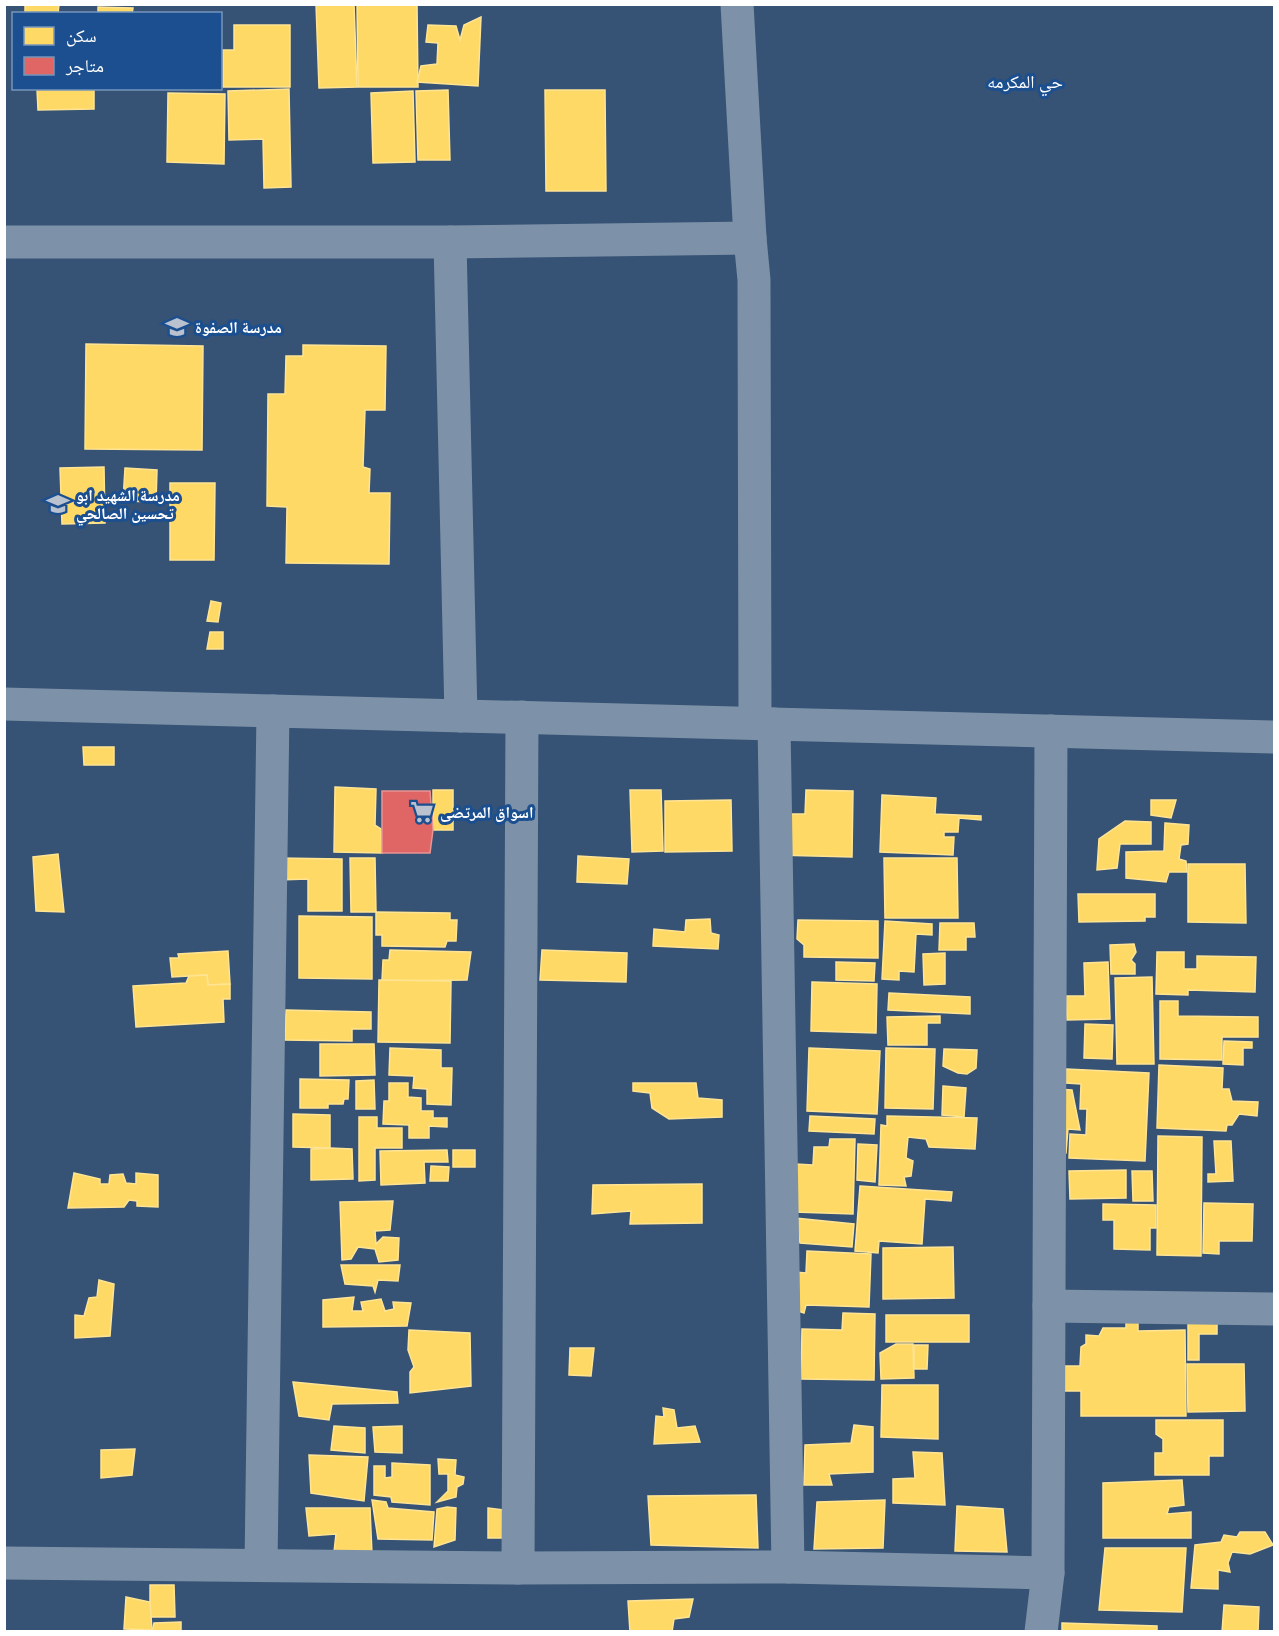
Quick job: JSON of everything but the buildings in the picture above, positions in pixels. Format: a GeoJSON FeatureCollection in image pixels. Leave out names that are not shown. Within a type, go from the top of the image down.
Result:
{"type":"FeatureCollection","features":[{"type":"Feature","properties":{"kind":"street"},"geometry":{"type":"LineString","coordinates":[[737,4],[754,280],[788,1567]]}},
{"type":"Feature","properties":{"kind":"street"},"geometry":{"type":"LineString","coordinates":[[4,242],[450,242],[750,238]]}},
{"type":"Feature","properties":{"kind":"street"},"geometry":{"type":"LineString","coordinates":[[450,242],[461,716]]}},
{"type":"Feature","properties":{"kind":"street"},"geometry":{"type":"LineString","coordinates":[[4,704],[1275,737]]}},
{"type":"Feature","properties":{"kind":"street"},"geometry":{"type":"LineString","coordinates":[[261,1565],[273,711]]}},
{"type":"Feature","properties":{"kind":"street"},"geometry":{"type":"LineString","coordinates":[[518,1568],[522,717]]}},
{"type":"Feature","properties":{"kind":"street"},"geometry":{"type":"LineString","coordinates":[[1041,1632],[1048,1573],[1051,731]]}},
{"type":"Feature","properties":{"kind":"street"},"geometry":{"type":"LineString","coordinates":[[1049,1306],[1275,1309]]}},
{"type":"Feature","properties":{"kind":"street"},"geometry":{"type":"LineString","coordinates":[[4,1563],[518,1568],[788,1567],[1048,1573]]}},
{"type":"Feature","properties":{"kind":"place","name":"مدرسة الصفوة"},"geometry":{"type":"Point","coordinates":[177,327]}},
{"type":"Feature","properties":{"kind":"place","name":"مدرسة الشهيد ابو تحسين الصالحي"},"geometry":{"type":"Point","coordinates":[58,504]}},
{"type":"Feature","properties":{"kind":"place","name":"اسواق المرتضى"},"geometry":{"type":"Point","coordinates":[422,812]}},
{"type":"Feature","properties":{"kind":"district","name":"حي المكرمه"},"geometry":{"type":"Point","coordinates":[1025,81]}}]}
